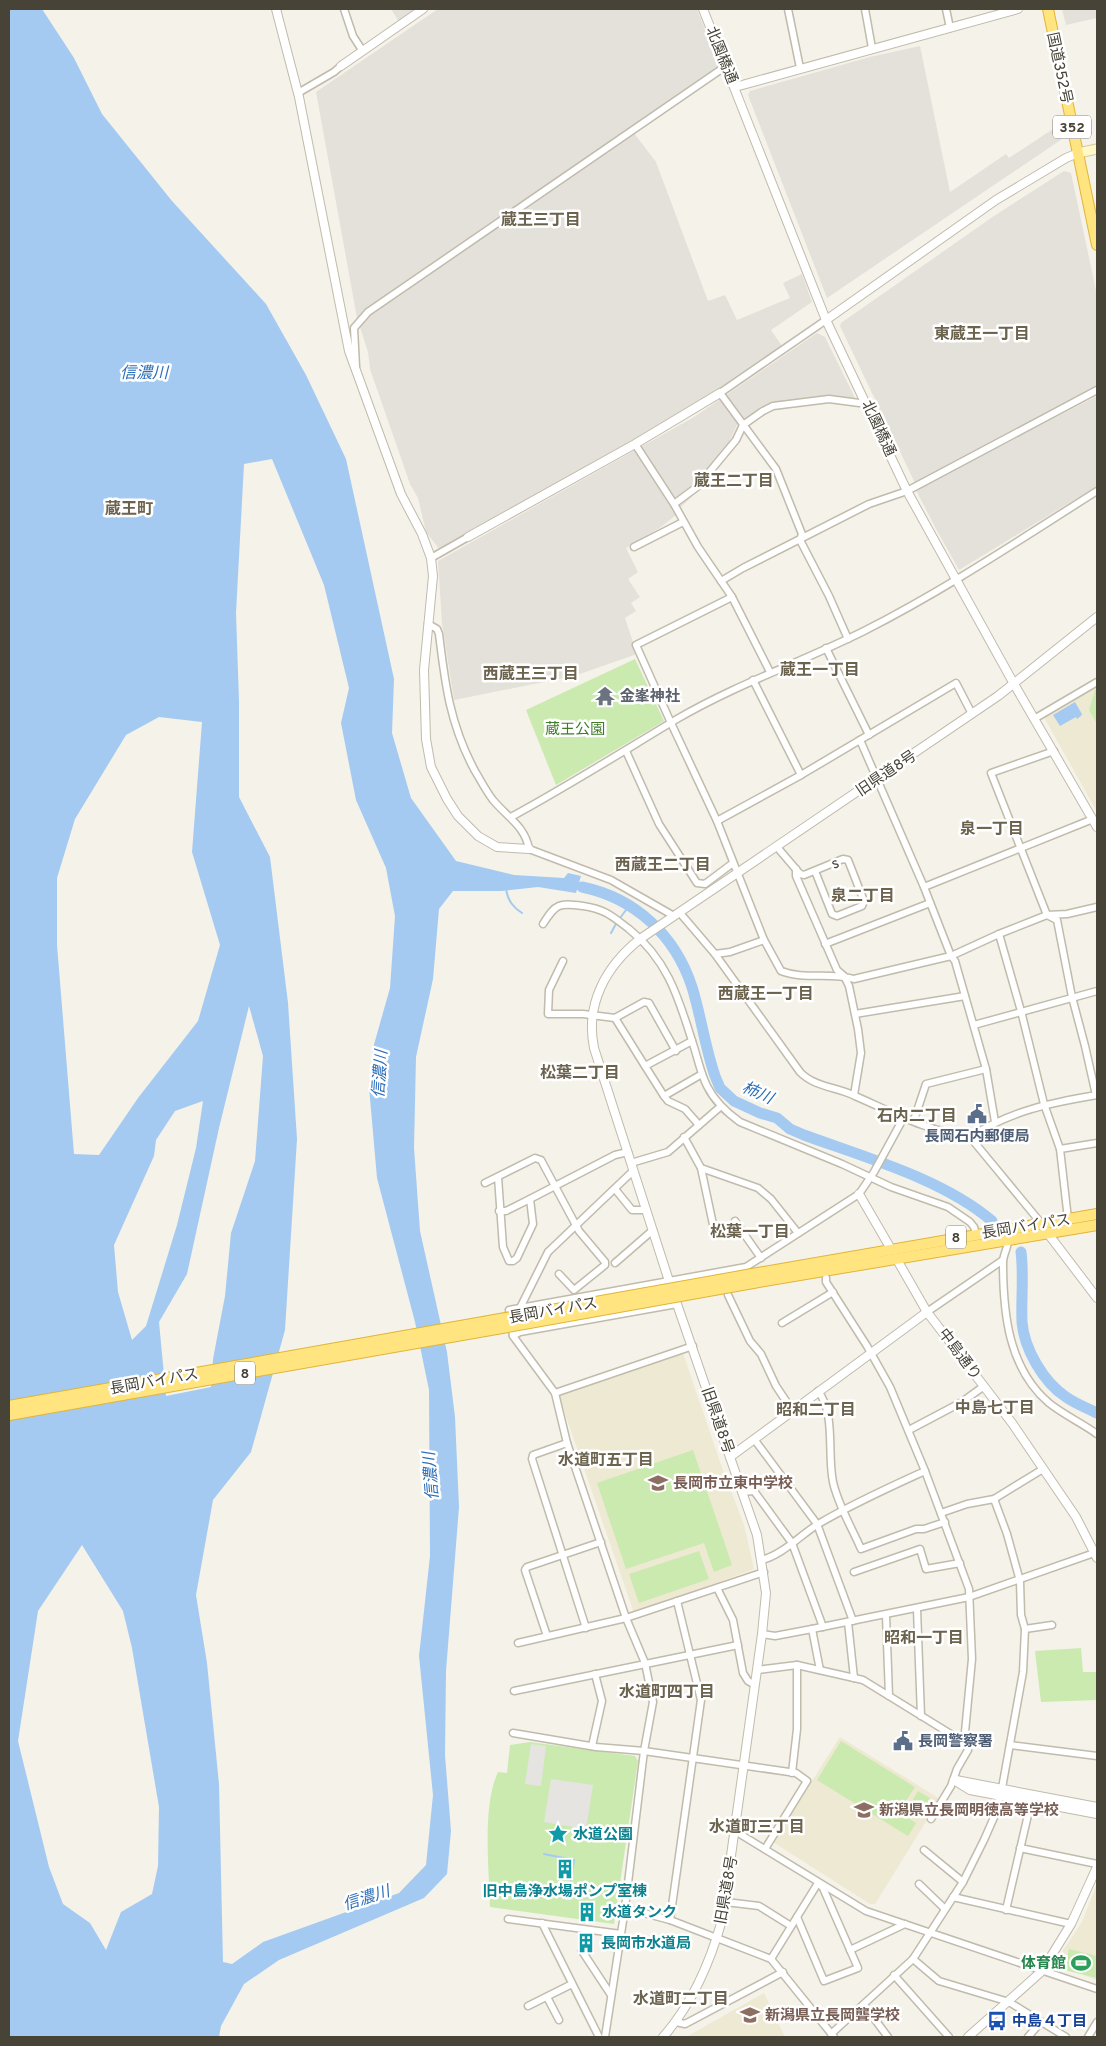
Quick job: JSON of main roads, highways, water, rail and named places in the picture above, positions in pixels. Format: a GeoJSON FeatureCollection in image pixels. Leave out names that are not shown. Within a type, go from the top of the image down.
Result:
{"type":"FeatureCollection","features":[{"type":"Feature","properties":{"kind":"highway","name":"国道352号"},"geometry":{"type":"LineString","coordinates":[[1048,9],[1097,245]]}},
{"type":"Feature","properties":{"kind":"highway","name":"長岡バイパス"},"geometry":{"type":"LineString","coordinates":[[9,1406],[501,1324],[894,1253],[976,1234],[1097,1214]]}},
{"type":"Feature","properties":{"kind":"highway","name":"長岡バイパス"},"geometry":{"type":"LineString","coordinates":[[894,1253],[1008,1240],[1097,1225]]}},
{"type":"Feature","properties":{"kind":"highway","name":"長岡バイパス"},"geometry":{"type":"LineString","coordinates":[[9,1415],[481,1327]]}},
{"type":"Feature","properties":{"kind":"main road"},"geometry":{"type":"LineString","coordinates":[[1078,153],[1097,149]]}},
{"type":"Feature","properties":{"kind":"water","name":"信濃川"},"geometry":{"type":"Polygon","coordinates":[[[9,9],[42,9],[74,58],[102,114],[172,201],[266,304],[306,375],[346,459],[394,679],[392,733],[411,798],[456,861],[514,875],[564,878],[568,873],[581,876],[576,893],[538,887],[502,891],[453,891],[439,909],[433,979],[416,1057],[414,1148],[420,1231],[447,1352],[455,1417],[459,1507],[446,1671],[445,1755],[451,1831],[447,1874],[424,1898],[279,1960],[244,1984],[221,2026],[219,2037],[9,2037],[9,9]],[[272,459],[244,464],[236,613],[239,701],[239,797],[270,857],[288,1003],[297,1139],[285,1330],[251,1452],[213,1500],[196,1595],[207,1663],[219,1784],[223,1962],[232,1964],[263,1942],[399,1893],[426,1865],[433,1795],[419,1656],[430,1556],[429,1390],[415,1322],[377,1178],[369,1087],[373,1048],[390,988],[395,916],[386,868],[356,800],[341,723],[349,688],[324,585],[272,459]],[[159,717],[126,735],[75,819],[57,878],[57,945],[74,1154],[99,1155],[138,1098],[198,1021],[220,945],[192,852],[202,722],[159,717]],[[249,1006],[219,1128],[187,1274],[159,1322],[166,1396],[211,1387],[213,1359],[225,1296],[231,1233],[255,1161],[263,1056],[249,1006]],[[203,1101],[175,1111],[156,1140],[154,1156],[114,1245],[118,1292],[132,1340],[146,1326],[177,1225],[196,1148],[203,1101]],[[82,1545],[38,1611],[18,1741],[49,1867],[63,1904],[90,1923],[106,1950],[121,1912],[152,1894],[158,1866],[159,1807],[132,1648],[123,1611],[82,1545]]]}},
{"type":"Feature","properties":{"kind":"water"},"geometry":{"type":"Polygon","coordinates":[[[1075,702],[1082,714],[1081,716],[1060,726],[1053,715],[1075,702]]]}},
{"type":"Feature","properties":{"kind":"waterway","name":"柿川"},"geometry":{"type":"LineString","coordinates":[[582,887],[601,892],[619,900],[636,910],[664,935],[685,968],[692,987],[708,1054],[720,1088],[734,1101],[760,1113],[777,1118],[790,1129],[804,1135],[902,1170],[927,1181],[972,1206],[992,1221]]}},
{"type":"Feature","properties":{"kind":"waterway"},"geometry":{"type":"LineString","coordinates":[[506,889],[511,903],[522,913]]}},
{"type":"Feature","properties":{"kind":"waterway"},"geometry":{"type":"LineString","coordinates":[[620,918],[629,906]]}},
{"type":"Feature","properties":{"kind":"waterway"},"geometry":{"type":"LineString","coordinates":[[611,933],[617,922]]}},
{"type":"Feature","properties":{"kind":"waterway","name":"柿川"},"geometry":{"type":"LineString","coordinates":[[1021,1252],[1022,1322],[1026,1343],[1042,1374],[1058,1391],[1074,1402],[1097,1413]]}},
{"type":"Feature","properties":{"kind":"waterway"},"geometry":{"type":"LineString","coordinates":[[544,1854],[574,1860],[568,1898],[564,1898]]}},
{"type":"Feature","properties":{"kind":"place","name":"金峯神社"},"geometry":{"type":"Point","coordinates":[605,696]}},
{"type":"Feature","properties":{"kind":"place","name":"長岡石内郵便局"},"geometry":{"type":"Point","coordinates":[977,1114]}},
{"type":"Feature","properties":{"kind":"place","name":"長岡市立東中学校"},"geometry":{"type":"Point","coordinates":[658,1483]}},
{"type":"Feature","properties":{"kind":"place","name":"長岡警察署"},"geometry":{"type":"Point","coordinates":[903,1741]}},
{"type":"Feature","properties":{"kind":"place","name":"新潟県立長岡明徳高等学校"},"geometry":{"type":"Point","coordinates":[864,1810]}},
{"type":"Feature","properties":{"kind":"place","name":"水道公園"},"geometry":{"type":"Point","coordinates":[558,1834]}},
{"type":"Feature","properties":{"kind":"place","name":"旧中島浄水場ポンプ室棟"},"geometry":{"type":"Point","coordinates":[565,1869]}},
{"type":"Feature","properties":{"kind":"place","name":"水道タンク"},"geometry":{"type":"Point","coordinates":[587,1912]}},
{"type":"Feature","properties":{"kind":"place","name":"長岡市水道局"},"geometry":{"type":"Point","coordinates":[586,1943]}},
{"type":"Feature","properties":{"kind":"place","name":"体育館"},"geometry":{"type":"Point","coordinates":[1081,1963]}},
{"type":"Feature","properties":{"kind":"place","name":"新潟県立長岡聾学校"},"geometry":{"type":"Point","coordinates":[750,2015]}},
{"type":"Feature","properties":{"kind":"place","name":"中島４丁目"},"geometry":{"type":"Point","coordinates":[997,2021]}},
{"type":"Feature","properties":{"kind":"district","name":"蔵王三丁目"},"geometry":{"type":"Point","coordinates":[541,219]}},
{"type":"Feature","properties":{"kind":"district","name":"東蔵王一丁目"},"geometry":{"type":"Point","coordinates":[982,333]}},
{"type":"Feature","properties":{"kind":"district","name":"蔵王二丁目"},"geometry":{"type":"Point","coordinates":[734,480]}},
{"type":"Feature","properties":{"kind":"district","name":"蔵王町"},"geometry":{"type":"Point","coordinates":[129,508]}},
{"type":"Feature","properties":{"kind":"district","name":"蔵王一丁目"},"geometry":{"type":"Point","coordinates":[820,669]}},
{"type":"Feature","properties":{"kind":"district","name":"西蔵王三丁目"},"geometry":{"type":"Point","coordinates":[531,673]}},
{"type":"Feature","properties":{"kind":"district","name":"泉一丁目"},"geometry":{"type":"Point","coordinates":[992,828]}},
{"type":"Feature","properties":{"kind":"district","name":"西蔵王二丁目"},"geometry":{"type":"Point","coordinates":[663,864]}},
{"type":"Feature","properties":{"kind":"district","name":"泉二丁目"},"geometry":{"type":"Point","coordinates":[863,895]}},
{"type":"Feature","properties":{"kind":"district","name":"西蔵王一丁目"},"geometry":{"type":"Point","coordinates":[766,993]}},
{"type":"Feature","properties":{"kind":"district","name":"松葉二丁目"},"geometry":{"type":"Point","coordinates":[580,1072]}},
{"type":"Feature","properties":{"kind":"district","name":"石内二丁目"},"geometry":{"type":"Point","coordinates":[917,1115]}},
{"type":"Feature","properties":{"kind":"district","name":"松葉一丁目"},"geometry":{"type":"Point","coordinates":[750,1231]}},
{"type":"Feature","properties":{"kind":"district","name":"中島七丁目"},"geometry":{"type":"Point","coordinates":[995,1407]}},
{"type":"Feature","properties":{"kind":"district","name":"昭和二丁目"},"geometry":{"type":"Point","coordinates":[816,1409]}},
{"type":"Feature","properties":{"kind":"district","name":"水道町五丁目"},"geometry":{"type":"Point","coordinates":[606,1459]}},
{"type":"Feature","properties":{"kind":"district","name":"昭和一丁目"},"geometry":{"type":"Point","coordinates":[924,1637]}},
{"type":"Feature","properties":{"kind":"district","name":"水道町四丁目"},"geometry":{"type":"Point","coordinates":[667,1691]}},
{"type":"Feature","properties":{"kind":"district","name":"水道町三丁目"},"geometry":{"type":"Point","coordinates":[757,1826]}},
{"type":"Feature","properties":{"kind":"district","name":"水道町二丁目"},"geometry":{"type":"Point","coordinates":[681,1998]}},
{"type":"Feature","properties":{"kind":"park label","name":"蔵王公園"},"geometry":{"type":"Point","coordinates":[575,729]}}]}
